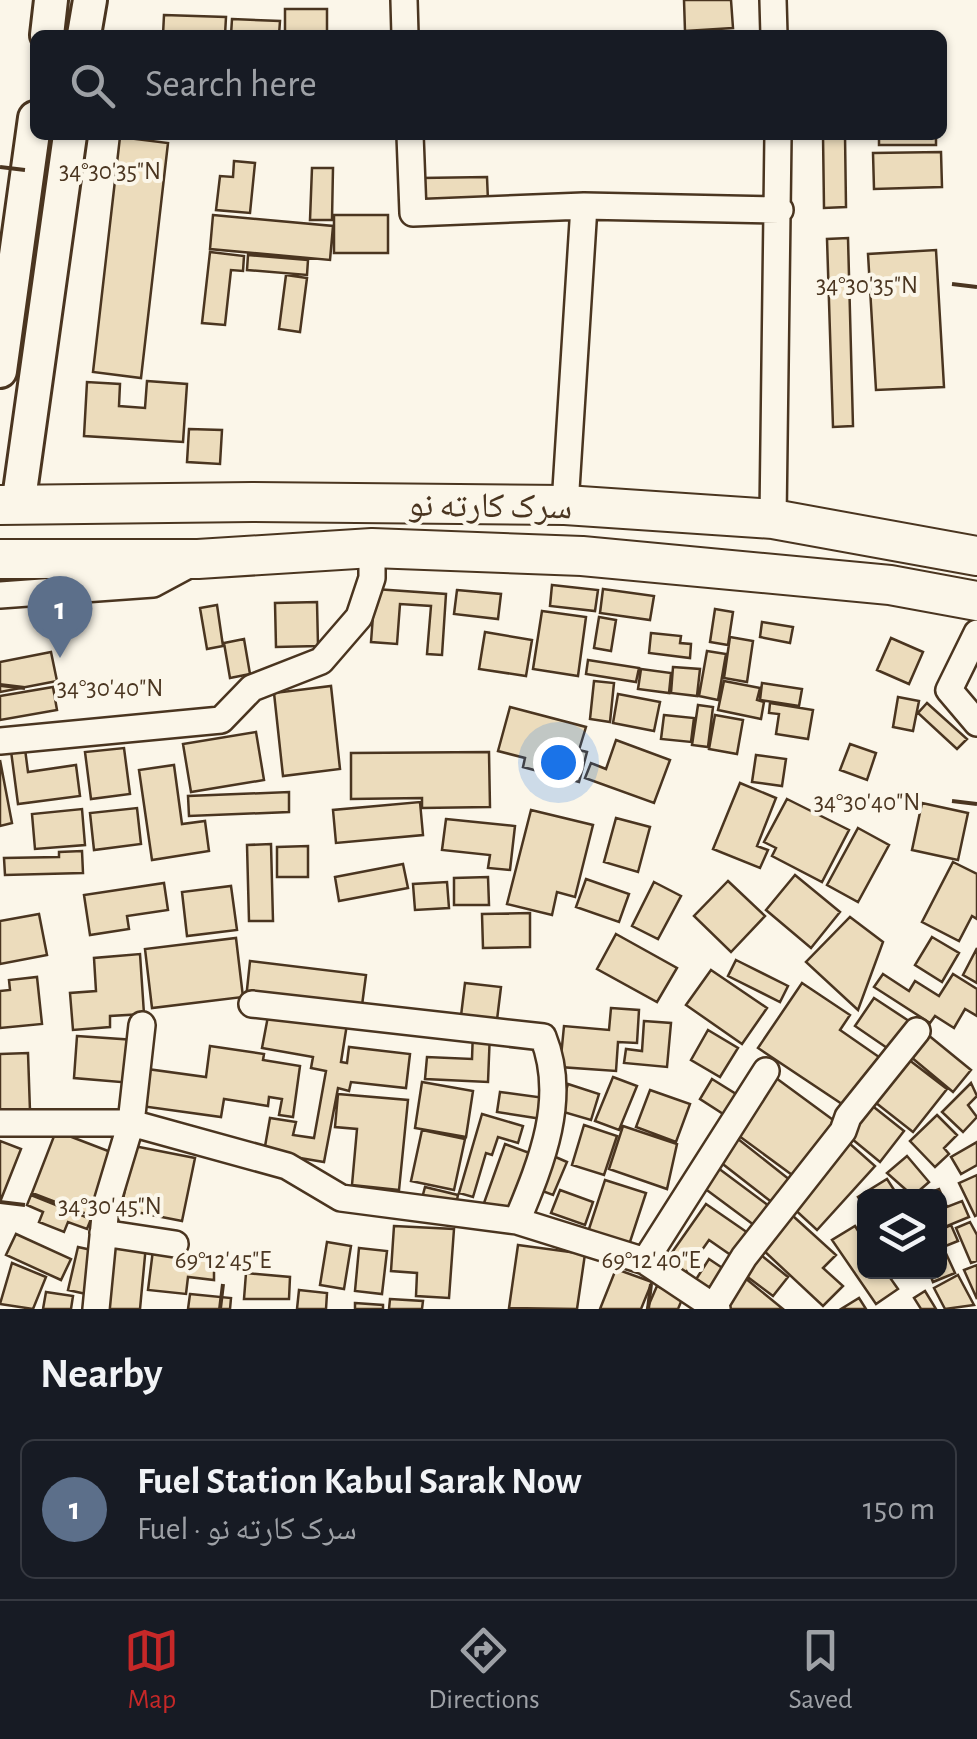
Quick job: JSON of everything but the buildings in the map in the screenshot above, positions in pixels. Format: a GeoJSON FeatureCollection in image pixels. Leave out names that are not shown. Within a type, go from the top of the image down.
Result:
{"type":"FeatureCollection","features":[{"type":"Feature","properties":{"kind":"highway","name":"سرک کارته نو"},"geometry":{"type":"LineString","coordinates":[[9,505],[565,505],[773,518],[977,556]]}},
{"type":"Feature","properties":{"kind":"highway","name":"سرک کارته نو"},"geometry":{"type":"LineString","coordinates":[[0,559],[198,560],[372,548],[582,556],[890,585],[977,601]]}},
{"type":"Feature","properties":{"kind":"main road"},"geometry":{"type":"LineString","coordinates":[[47,30],[52,0]]}},
{"type":"Feature","properties":{"kind":"main road"},"geometry":{"type":"LineString","coordinates":[[85,30],[90,0]]}},
{"type":"Feature","properties":{"kind":"main road"},"geometry":{"type":"LineString","coordinates":[[0,370],[32,140]]}},
{"type":"Feature","properties":{"kind":"main road"},"geometry":{"type":"LineString","coordinates":[[9,505],[16,385],[69,140]]}},
{"type":"Feature","properties":{"kind":"street"},"geometry":{"type":"LineString","coordinates":[[404,0],[406,30]]}},
{"type":"Feature","properties":{"kind":"street"},"geometry":{"type":"LineString","coordinates":[[773,0],[774,30]]}},
{"type":"Feature","properties":{"kind":"street"},"geometry":{"type":"LineString","coordinates":[[410,140],[413,213],[584,206],[780,210]]}},
{"type":"Feature","properties":{"kind":"street"},"geometry":{"type":"LineString","coordinates":[[773,518],[778,140]]}},
{"type":"Feature","properties":{"kind":"street"},"geometry":{"type":"LineString","coordinates":[[565,505],[584,206]]}},
{"type":"Feature","properties":{"kind":"street"},"geometry":{"type":"LineString","coordinates":[[0,742],[221,720],[252,688],[321,661],[359,617],[372,578],[372,548]]}},
{"type":"Feature","properties":{"kind":"street"},"geometry":{"type":"LineString","coordinates":[[0,595],[153,584],[198,560]]}},
{"type":"Feature","properties":{"kind":"street"},"geometry":{"type":"LineString","coordinates":[[977,633],[949,690],[977,723]]}},
{"type":"Feature","properties":{"kind":"street"},"geometry":{"type":"LineString","coordinates":[[252,1004],[543,1036],[554,1098],[535,1176],[517,1221]]}},
{"type":"Feature","properties":{"kind":"street"},"geometry":{"type":"LineString","coordinates":[[96,1309],[106,1206],[131,1123],[142,1025]]}},
{"type":"Feature","properties":{"kind":"street"},"geometry":{"type":"LineString","coordinates":[[0,1123],[131,1123],[287,1166],[341,1198],[517,1221],[646,1262],[716,1308],[744,1257],[917,1031]]}},
{"type":"Feature","properties":{"kind":"street"},"geometry":{"type":"LineString","coordinates":[[646,1262],[766,1071]]}},
{"type":"Feature","properties":{"kind":"street"},"geometry":{"type":"LineString","coordinates":[[103,1233],[175,1244]]}},
{"type":"Feature","properties":{"kind":"place","name":"Fuel Station Kabul Sarak Now"},"geometry":{"type":"Point","coordinates":[60,658]}}]}
